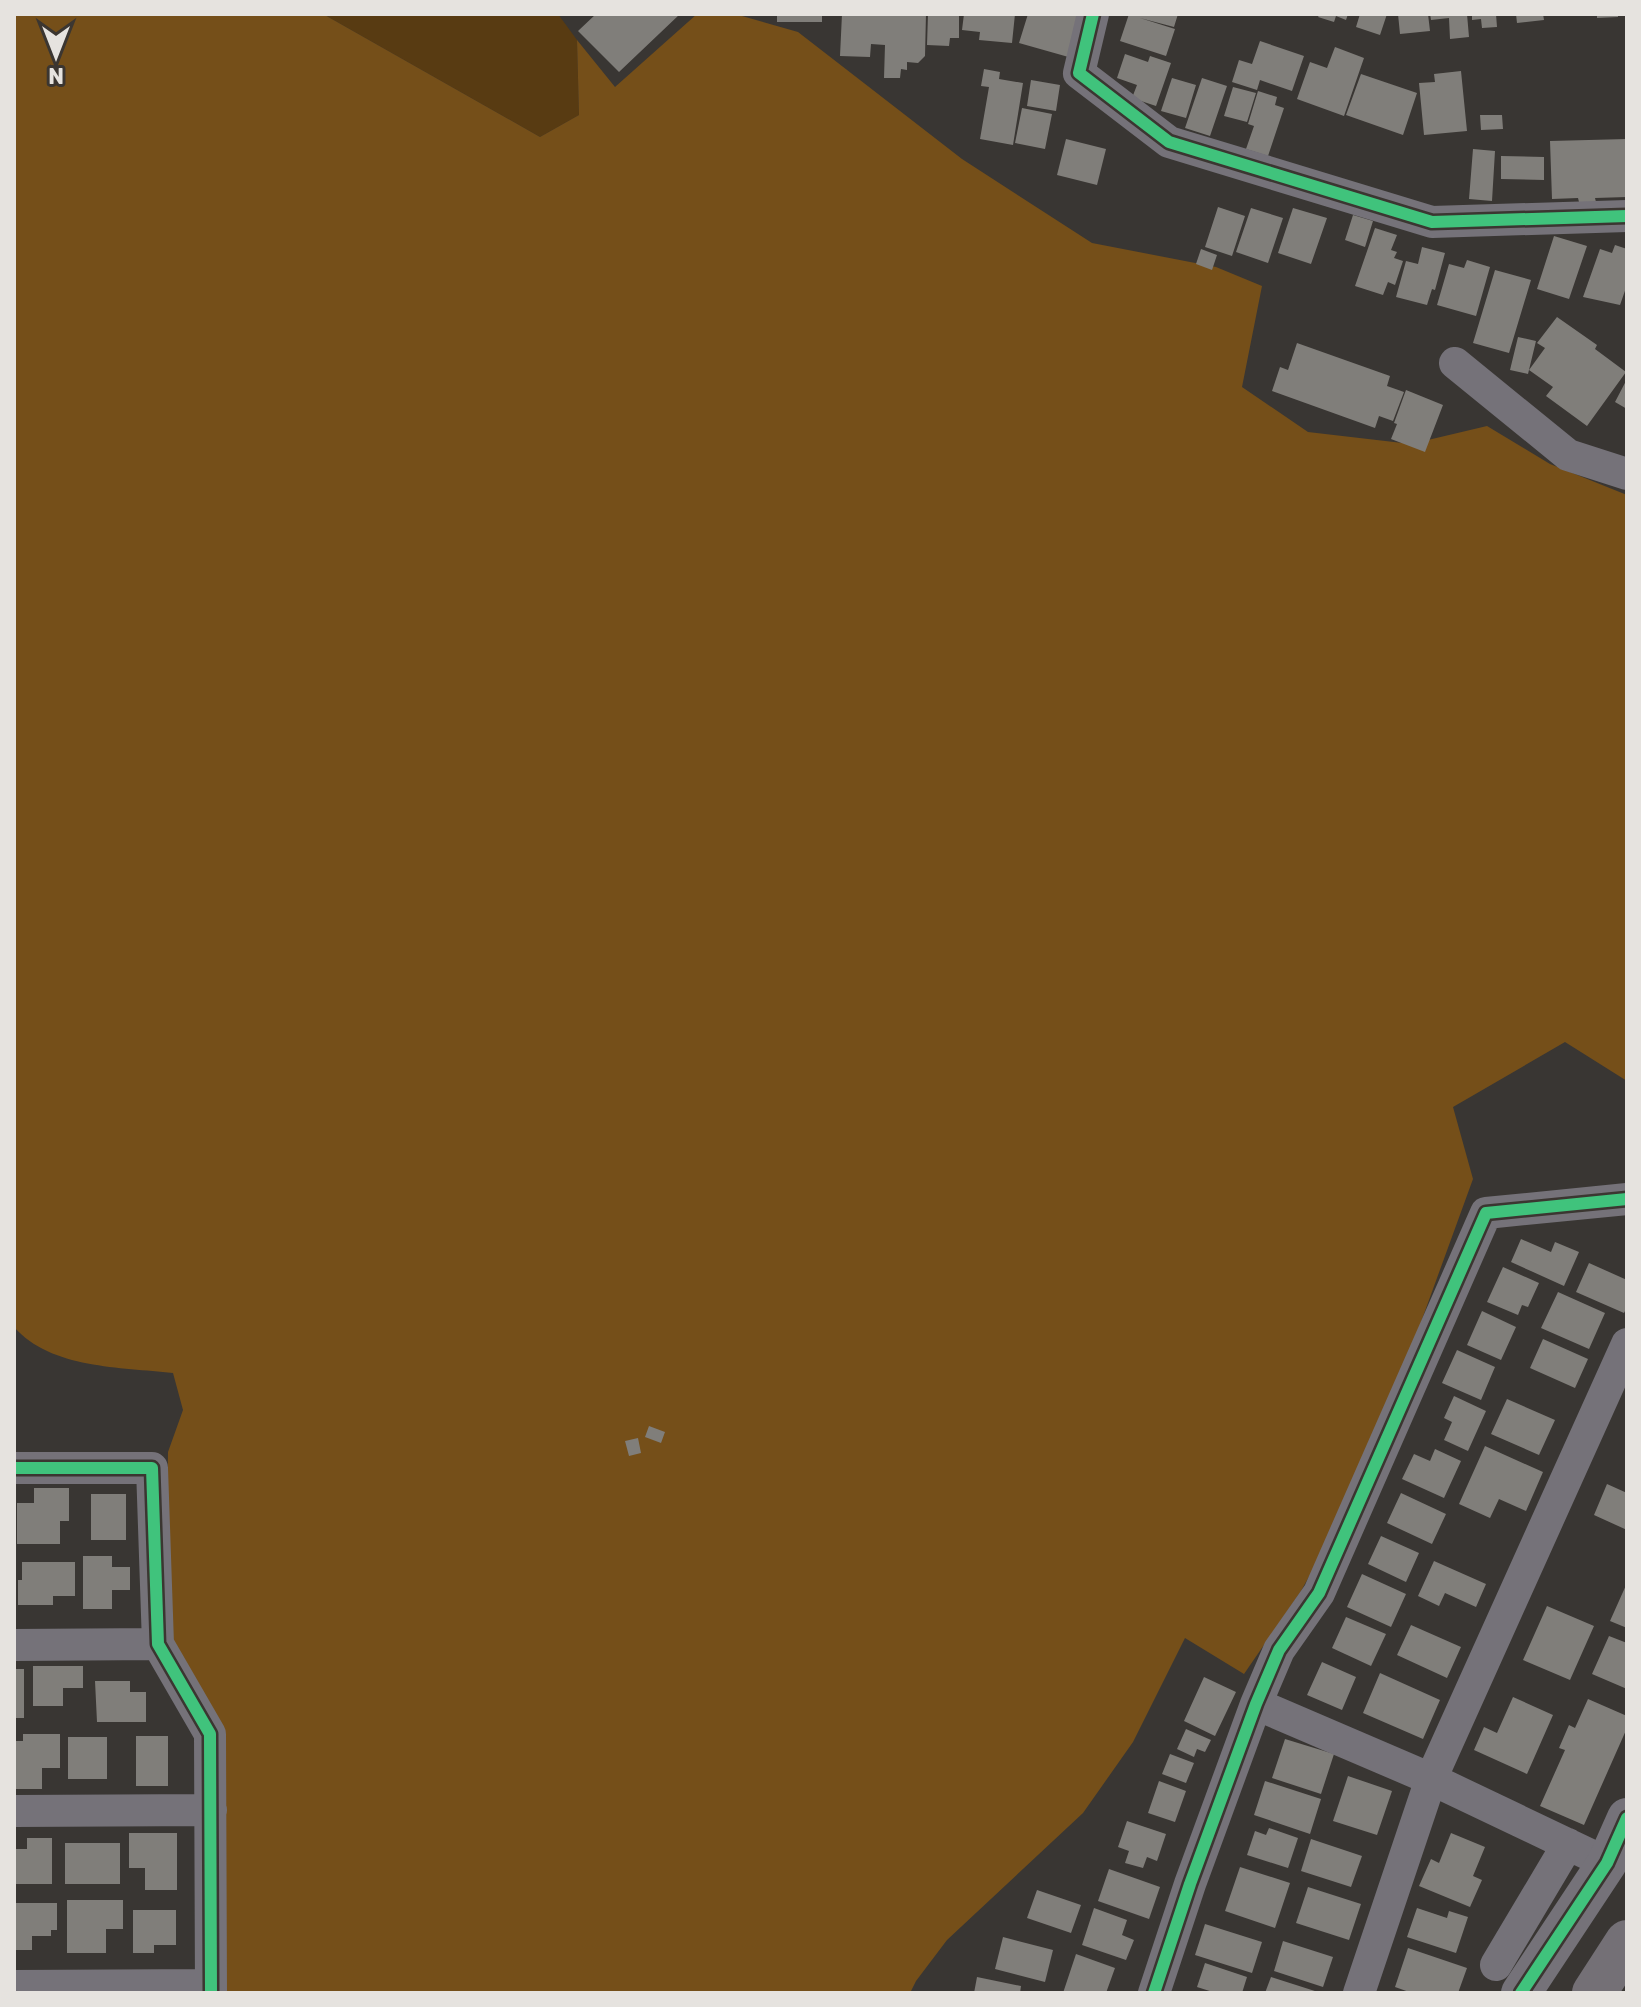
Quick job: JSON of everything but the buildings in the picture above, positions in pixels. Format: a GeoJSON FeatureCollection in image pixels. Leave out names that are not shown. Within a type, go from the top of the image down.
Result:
{"type":"FeatureCollection","features":[{"type":"Feature","properties":{"kind":"highway"},"geometry":{"type":"LineString","coordinates":[[1594,1993],[1627,1942]]}},
{"type":"Feature","properties":{"kind":"street"},"geometry":{"type":"LineString","coordinates":[[1093,14],[1079,73],[1169,142],[1432,222],[1627,216]]}},
{"type":"Feature","properties":{"kind":"street"},"geometry":{"type":"LineString","coordinates":[[1455,363],[1568,455],[1627,474]]}},
{"type":"Feature","properties":{"kind":"street"},"geometry":{"type":"LineString","coordinates":[[1154,1993],[1256,1704],[1279,1650],[1319,1593],[1486,1213],[1627,1199]]}},
{"type":"Feature","properties":{"kind":"street"},"geometry":{"type":"LineString","coordinates":[[1359,1993],[1431,1779],[1627,1344]]}},
{"type":"Feature","properties":{"kind":"street"},"geometry":{"type":"LineString","coordinates":[[14,1468],[152,1468],[158,1644],[210,1734],[211,1989],[14,1986]]}},
{"type":"Feature","properties":{"kind":"street"},"geometry":{"type":"LineString","coordinates":[[14,1645],[158,1644]]}},
{"type":"Feature","properties":{"kind":"street"},"geometry":{"type":"LineString","coordinates":[[1256,1704],[1431,1779],[1607,1863]]}},
{"type":"Feature","properties":{"kind":"street"},"geometry":{"type":"LineString","coordinates":[[14,1811],[211,1810]]}},
{"type":"Feature","properties":{"kind":"street"},"geometry":{"type":"LineString","coordinates":[[1508,1979],[1607,1863],[1627,1818]]}},
{"type":"Feature","properties":{"kind":"street"},"geometry":{"type":"LineString","coordinates":[[1508,1979],[1568,1844]]}},
{"type":"Feature","properties":{"kind":"shaded area"},"geometry":{"type":"Polygon","coordinates":[[[14,14],[323,14],[540,137],[579,115],[577,40],[615,87],[697,14],[735,14],[798,32],[962,159],[1092,243],[1216,267],[1262,286],[1242,387],[1308,432],[1411,444],[1487,426],[1550,464],[1627,495],[1627,1081],[1565,1042],[1453,1107],[1473,1179],[1385,1421],[1330,1538],[1301,1591],[1244,1674],[1185,1638],[1133,1742],[1083,1813],[947,1940],[910,1993],[228,1993],[220,1979],[223,1811],[166,1636],[168,1452],[183,1410],[173,1373],[88,1364],[67,1358],[29,1341],[14,1327],[14,14]]]}},
{"type":"Feature","properties":{"kind":"shaded area"},"geometry":{"type":"Polygon","coordinates":[[[323,14],[558,14],[577,40],[579,115],[540,137],[323,14]]]}},
{"type":"Feature","properties":{"kind":"cycle path"},"geometry":{"type":"LineString","coordinates":[[1093,14],[1079,73],[1169,142],[1432,222],[1627,216]]}},
{"type":"Feature","properties":{"kind":"cycle path"},"geometry":{"type":"LineString","coordinates":[[1154,1993],[1256,1704],[1279,1650],[1319,1593],[1486,1213],[1627,1199]]}},
{"type":"Feature","properties":{"kind":"cycle path"},"geometry":{"type":"LineString","coordinates":[[14,1468],[152,1468],[158,1644],[210,1734],[211,1993]]}},
{"type":"Feature","properties":{"kind":"cycle path"},"geometry":{"type":"LineString","coordinates":[[1521,1993],[1607,1863],[1627,1818]]}}]}
